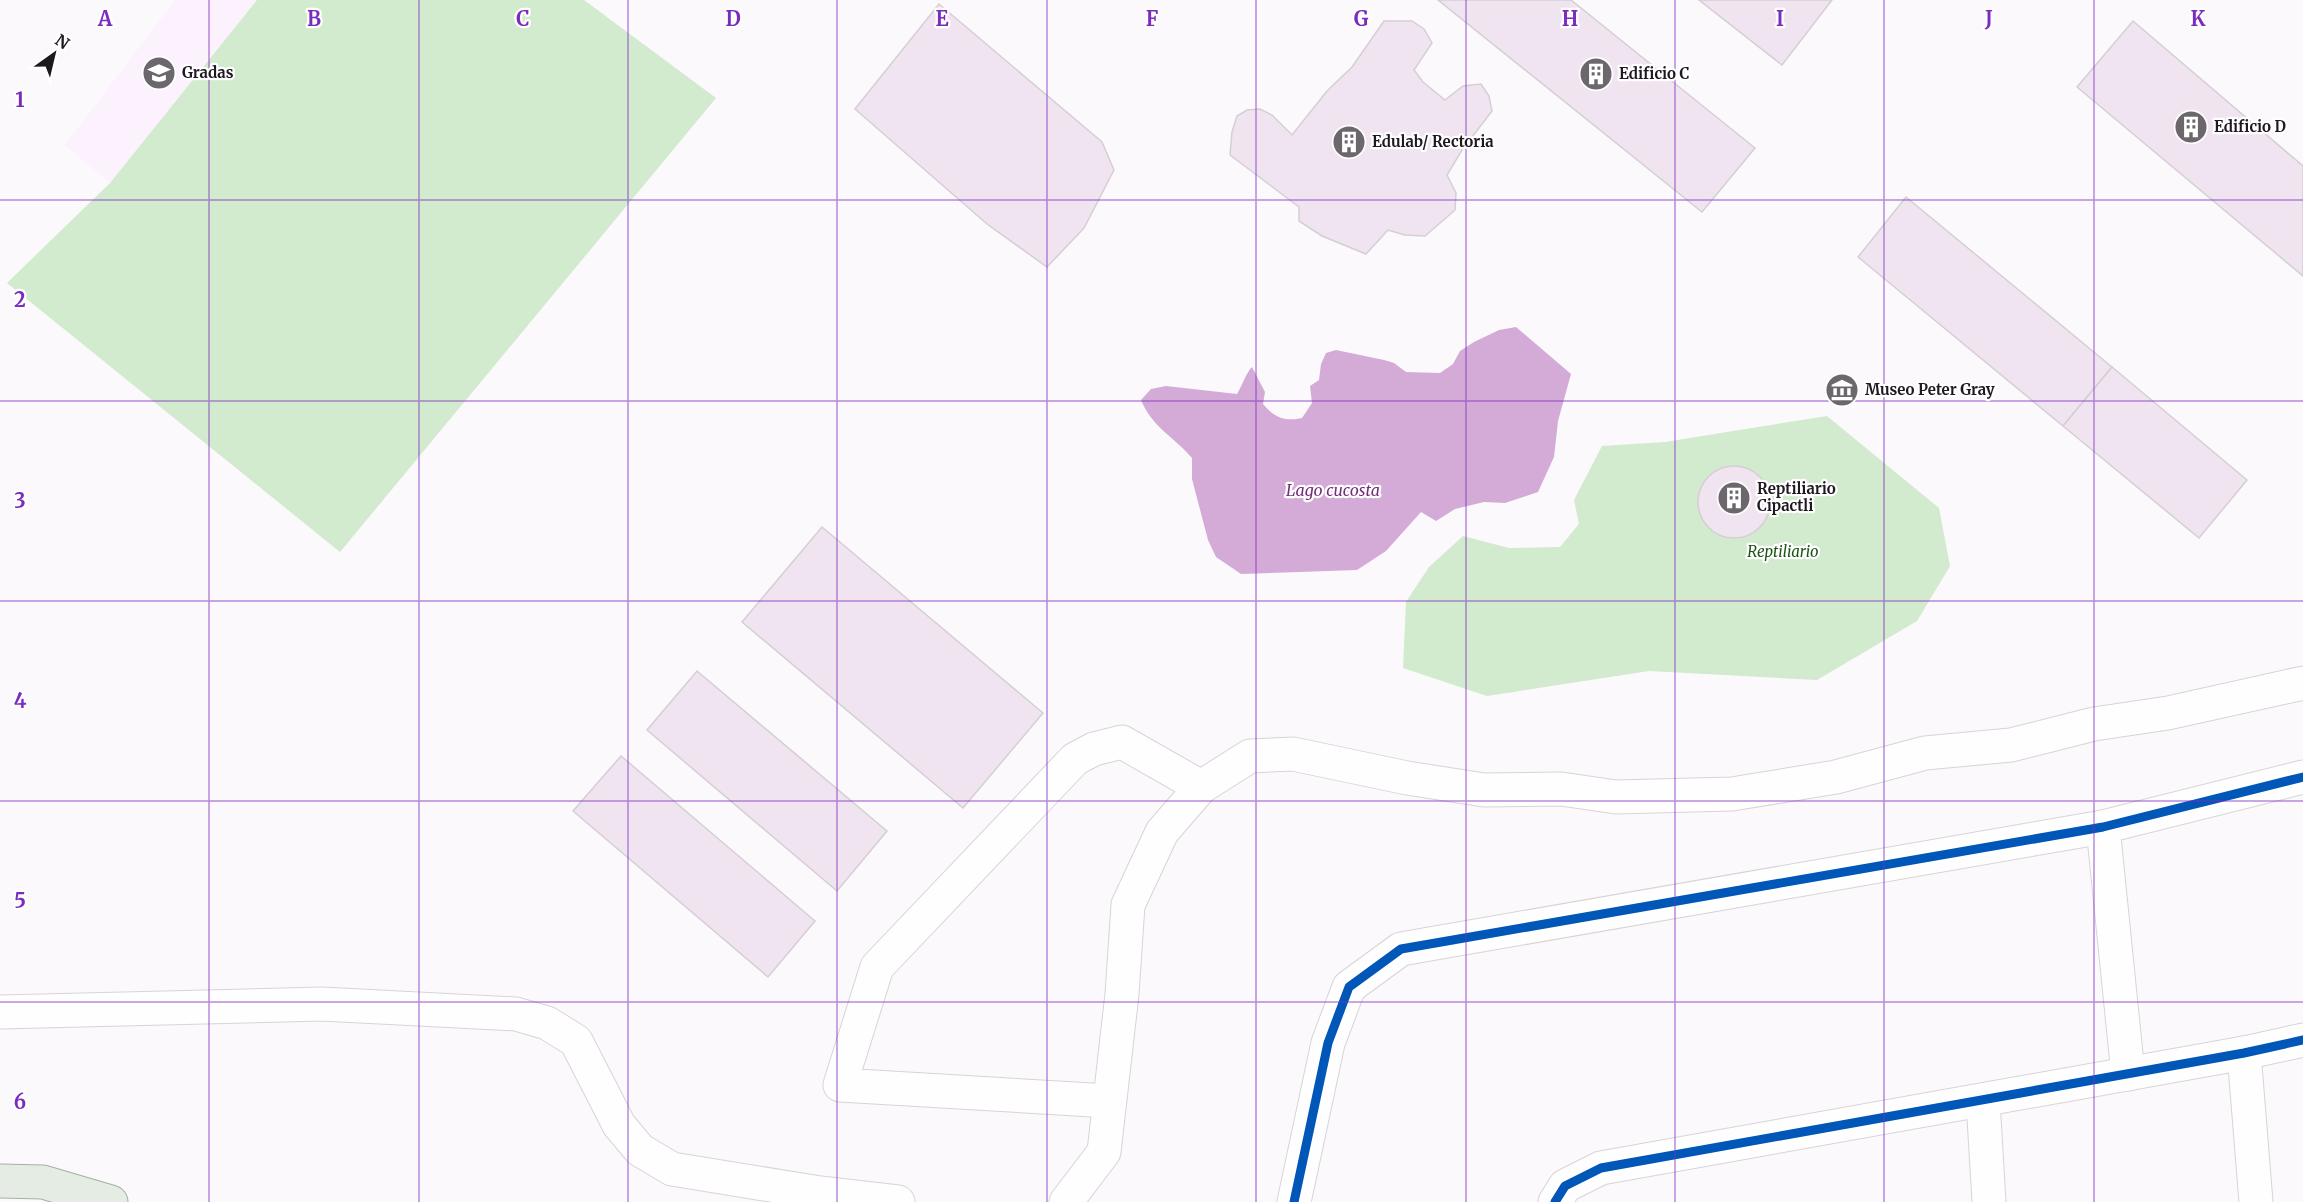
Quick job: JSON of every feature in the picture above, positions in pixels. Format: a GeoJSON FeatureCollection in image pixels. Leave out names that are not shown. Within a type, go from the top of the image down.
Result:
{"type":"FeatureCollection","features":[{"type":"Feature","properties":{"kind":"main road"},"geometry":{"type":"LineString","coordinates":[[0,1181],[43,1182],[111,1202]]}},
{"type":"Feature","properties":{"kind":"street"},"geometry":{"type":"LineString","coordinates":[[1066,1202],[1104,1152],[1122,994],[1128,905],[1162,832],[1201,788],[1250,756],[1293,754],[1407,778],[1484,790],[1561,789],[1616,797],[1732,794],[1836,777],[1925,753],[2011,745],[2094,724],[2168,713],[2303,683]]}},
{"type":"Feature","properties":{"kind":"street"},"geometry":{"type":"LineString","coordinates":[[1109,1101],[840,1085],[877,967],[1076,759],[1094,749],[1122,742],[1201,788]]}},
{"type":"Feature","properties":{"kind":"street"},"geometry":{"type":"LineString","coordinates":[[1294,1202],[1328,1043],[1349,987],[1401,949],[2103,827],[2303,777]]}},
{"type":"Feature","properties":{"kind":"street"},"geometry":{"type":"LineString","coordinates":[[2103,827],[2128,1074]]}},
{"type":"Feature","properties":{"kind":"street"},"geometry":{"type":"LineString","coordinates":[[0,1012],[321,1004],[516,1014],[548,1023],[576,1041],[619,1125],[640,1150],[672,1169],[820,1193],[898,1202]]}},
{"type":"Feature","properties":{"kind":"street"},"geometry":{"type":"LineString","coordinates":[[1555,1202],[1565,1186],[1601,1168],[1983,1101],[2303,1040]]}},
{"type":"Feature","properties":{"kind":"street"},"geometry":{"type":"LineString","coordinates":[[2244,1053],[2256,1202]]}},
{"type":"Feature","properties":{"kind":"street"},"geometry":{"type":"LineString","coordinates":[[1983,1101],[1989,1202]]}},
{"type":"Feature","properties":{"kind":"shaded area","name":"Gradas"},"geometry":{"type":"Polygon","coordinates":[[[175,0],[257,0],[110,183],[65,145],[175,0]]]}},
{"type":"Feature","properties":{"kind":"green space"},"geometry":{"type":"Polygon","coordinates":[[[257,0],[584,0],[716,98],[340,552],[7,283],[110,183],[257,0]]]}},
{"type":"Feature","properties":{"kind":"green space","name":"Reptiliario"},"geometry":{"type":"Polygon","coordinates":[[[1827,416],[1939,508],[1950,566],[1917,621],[1817,680],[1649,671],[1487,696],[1403,668],[1406,602],[1429,567],[1463,536],[1509,548],[1560,547],[1579,524],[1574,500],[1602,446],[1665,442],[1827,416]]]}},
{"type":"Feature","properties":{"kind":"water","name":"Lago cucosta"},"geometry":{"type":"Polygon","coordinates":[[[1516,327],[1571,374],[1558,421],[1554,457],[1538,492],[1505,503],[1484,502],[1455,509],[1436,521],[1421,512],[1386,551],[1357,570],[1241,574],[1216,557],[1208,540],[1192,479],[1192,458],[1157,424],[1141,400],[1151,389],[1166,386],[1237,394],[1252,367],[1265,392],[1263,404],[1285,419],[1302,418],[1312,403],[1310,386],[1319,380],[1321,364],[1326,353],[1336,350],[1384,360],[1394,363],[1406,372],[1440,373],[1453,364],[1460,351],[1474,342],[1499,330],[1516,327]]]}},
{"type":"Feature","properties":{"kind":"building","name":"Edificio C"},"geometry":{"type":"Polygon","coordinates":[[[1438,0],[1571,0],[1755,148],[1702,212],[1438,0]]]}},
{"type":"Feature","properties":{"kind":"building"},"geometry":{"type":"Polygon","coordinates":[[[1699,0],[1832,0],[1782,65],[1699,0]]]}},
{"type":"Feature","properties":{"kind":"building"},"geometry":{"type":"Polygon","coordinates":[[[939,4],[1102,142],[1114,170],[1084,228],[1047,267],[987,224],[855,109],[939,4]]]}},
{"type":"Feature","properties":{"kind":"building","name":"Edulab/ Rectoria"},"geometry":{"type":"Polygon","coordinates":[[[1384,21],[1412,21],[1424,29],[1432,43],[1414,70],[1423,82],[1445,100],[1463,86],[1481,84],[1489,96],[1492,111],[1462,150],[1447,175],[1456,193],[1455,210],[1425,236],[1405,235],[1388,230],[1366,254],[1322,236],[1299,221],[1299,207],[1230,155],[1232,132],[1237,116],[1247,110],[1260,109],[1272,115],[1292,135],[1327,91],[1352,67],[1384,21]]]}},
{"type":"Feature","properties":{"kind":"building","name":"Edificio D"},"geometry":{"type":"Polygon","coordinates":[[[2133,21],[2303,166],[2303,276],[2077,87],[2133,21]]]}},
{"type":"Feature","properties":{"kind":"building"},"geometry":{"type":"Polygon","coordinates":[[[1906,197],[2112,367],[2063,426],[1858,257],[1906,197]]]}},
{"type":"Feature","properties":{"kind":"building"},"geometry":{"type":"Polygon","coordinates":[[[2112,367],[2247,480],[2199,538],[2063,426],[2112,367]]]}},
{"type":"Feature","properties":{"kind":"building","name":"Reptiliario Cipactli"},"geometry":{"type":"Polygon","coordinates":[[[1734,466],[1754,472],[1764,482],[1770,502],[1764,522],[1754,532],[1734,538],[1714,532],[1704,522],[1698,502],[1704,482],[1714,472],[1734,466]]]}},
{"type":"Feature","properties":{"kind":"building"},"geometry":{"type":"Polygon","coordinates":[[[822,527],[1043,713],[963,808],[742,622],[822,527]]]}},
{"type":"Feature","properties":{"kind":"building"},"geometry":{"type":"Polygon","coordinates":[[[697,671],[887,831],[837,891],[647,730],[697,671]]]}},
{"type":"Feature","properties":{"kind":"building"},"geometry":{"type":"Polygon","coordinates":[[[621,756],[815,921],[768,977],[573,811],[621,756]]]}},
{"type":"Feature","properties":{"kind":"cycle path"},"geometry":{"type":"LineString","coordinates":[[1294,1202],[1328,1043],[1349,987],[1401,949],[2103,827],[2303,777]]}},
{"type":"Feature","properties":{"kind":"cycle path"},"geometry":{"type":"LineString","coordinates":[[1555,1202],[1565,1186],[1601,1168],[2244,1053],[2303,1040]]}},
{"type":"Feature","properties":{"kind":"place","name":"Gradas"},"geometry":{"type":"Point","coordinates":[159,73]}},
{"type":"Feature","properties":{"kind":"place","name":"Edificio C"},"geometry":{"type":"Point","coordinates":[1596,74]}},
{"type":"Feature","properties":{"kind":"place","name":"Edificio D"},"geometry":{"type":"Point","coordinates":[2191,127]}},
{"type":"Feature","properties":{"kind":"place","name":"Edulab/ Rectoria"},"geometry":{"type":"Point","coordinates":[1349,142]}},
{"type":"Feature","properties":{"kind":"place","name":"Museo Peter Gray"},"geometry":{"type":"Point","coordinates":[1842,390]}},
{"type":"Feature","properties":{"kind":"place","name":"Reptiliario Cipactli"},"geometry":{"type":"Point","coordinates":[1734,498]}}]}
